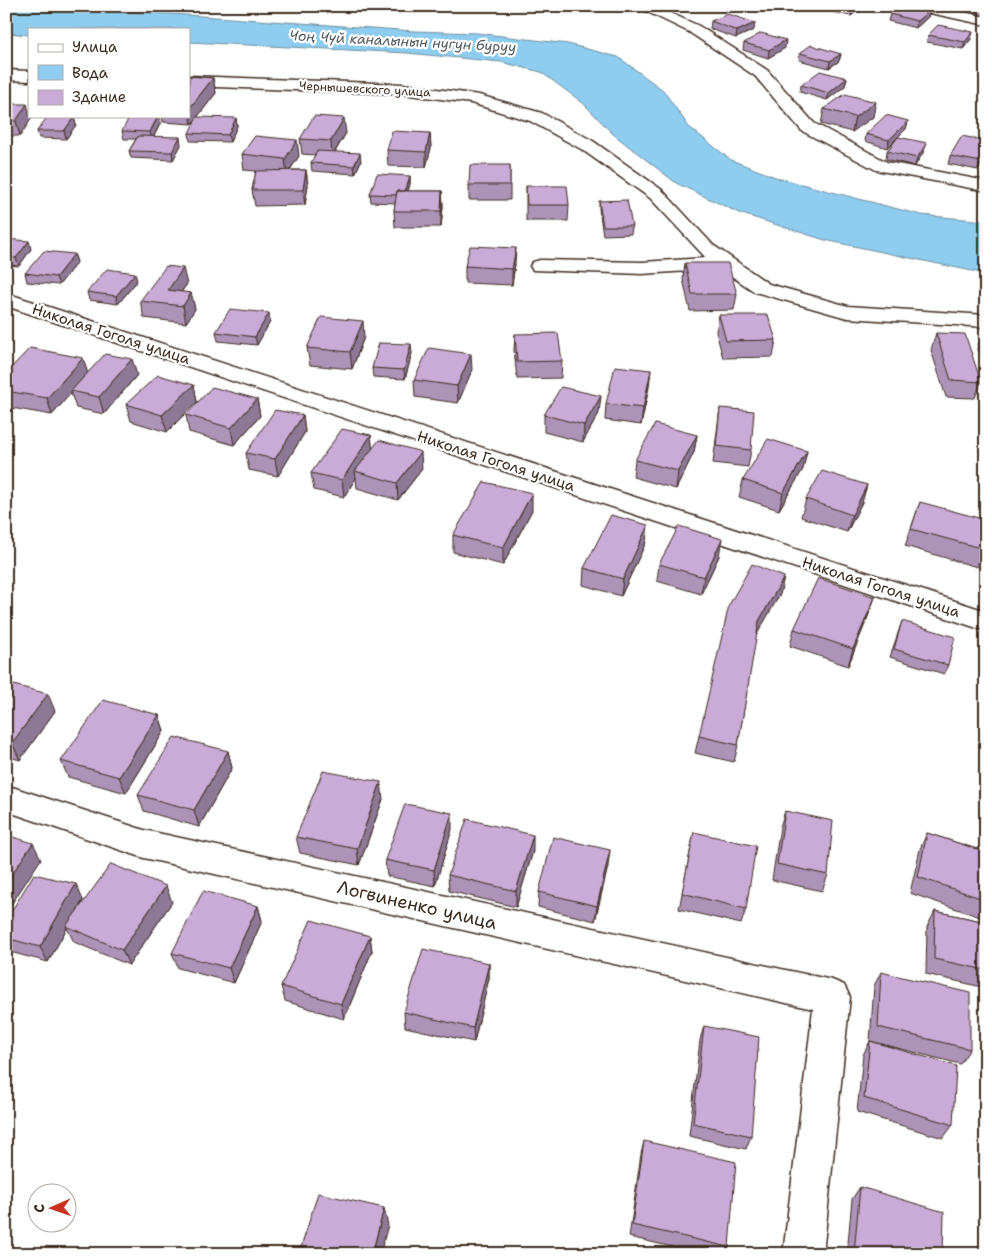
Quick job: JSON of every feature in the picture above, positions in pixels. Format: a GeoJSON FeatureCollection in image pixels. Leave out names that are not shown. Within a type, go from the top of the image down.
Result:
{"type":"FeatureCollection","features":[{"type":"Feature","properties":{"kind":"street"},"geometry":{"type":"LineString","coordinates":[[642,6],[694,29],[761,73],[808,127],[865,158],[882,166],[986,186]]}},
{"type":"Feature","properties":{"kind":"street"},"geometry":{"type":"LineString","coordinates":[[916,6],[986,21]]}},
{"type":"Feature","properties":{"kind":"street"},"geometry":{"type":"LineString","coordinates":[[6,75],[28,76]]}},
{"type":"Feature","properties":{"kind":"street","name":"Чернышевского улица"},"geometry":{"type":"LineString","coordinates":[[190,81],[402,89],[474,98],[536,117],[587,145],[656,194],[706,249],[762,288],[847,312],[986,321]]}},
{"type":"Feature","properties":{"kind":"street"},"geometry":{"type":"LineString","coordinates":[[540,266],[642,268],[725,263]]}},
{"type":"Feature","properties":{"kind":"street","name":"Николая Гоголя улица"},"geometry":{"type":"LineString","coordinates":[[6,299],[986,621]]}},
{"type":"Feature","properties":{"kind":"street","name":"Логвиненко улица"},"geometry":{"type":"LineString","coordinates":[[6,798],[144,844],[832,997],[803,1254]]}},
{"type":"Feature","properties":{"kind":"water","name":"Чоң Чүй каналынын нугун буруу"},"geometry":{"type":"Polygon","coordinates":[[[6,6],[158,13],[414,31],[477,33],[568,44],[618,57],[663,90],[689,127],[731,160],[778,178],[921,215],[986,221],[986,274],[825,240],[739,213],[676,183],[613,134],[583,103],[541,72],[501,62],[407,53],[190,42],[190,28],[28,28],[28,35],[6,33],[6,6]]]}},
{"type":"Feature","properties":{"kind":"building"},"geometry":{"type":"Polygon","coordinates":[[[900,6],[912,6],[930,10],[917,21],[890,14],[900,6]]]}},
{"type":"Feature","properties":{"kind":"building"},"geometry":{"type":"Polygon","coordinates":[[[728,14],[755,23],[737,31],[711,21],[728,14]]]}},
{"type":"Feature","properties":{"kind":"building"},"geometry":{"type":"Polygon","coordinates":[[[938,25],[973,32],[965,42],[928,35],[938,25]]]}},
{"type":"Feature","properties":{"kind":"building"},"geometry":{"type":"Polygon","coordinates":[[[761,33],[786,40],[769,50],[744,43],[761,33]]]}},
{"type":"Feature","properties":{"kind":"building"},"geometry":{"type":"Polygon","coordinates":[[[811,45],[841,54],[830,61],[800,53],[811,45]]]}},
{"type":"Feature","properties":{"kind":"building"},"geometry":{"type":"Polygon","coordinates":[[[820,71],[847,78],[829,93],[801,85],[820,71]]]}},
{"type":"Feature","properties":{"kind":"building"},"geometry":{"type":"Polygon","coordinates":[[[190,76],[213,78],[190,108],[190,76]]]}},
{"type":"Feature","properties":{"kind":"building"},"geometry":{"type":"Polygon","coordinates":[[[845,94],[876,102],[855,117],[824,109],[845,94]]]}},
{"type":"Feature","properties":{"kind":"building"},"geometry":{"type":"Polygon","coordinates":[[[6,104],[27,104],[16,121],[6,120],[6,104]]]}},
{"type":"Feature","properties":{"kind":"building"},"geometry":{"type":"Polygon","coordinates":[[[886,115],[908,121],[889,140],[866,134],[886,115]]]}},
{"type":"Feature","properties":{"kind":"building"},"geometry":{"type":"Polygon","coordinates":[[[314,116],[344,118],[331,141],[300,139],[314,116]]]}},
{"type":"Feature","properties":{"kind":"building"},"geometry":{"type":"Polygon","coordinates":[[[197,117],[236,118],[228,135],[189,133],[197,117]]]}},
{"type":"Feature","properties":{"kind":"building"},"geometry":{"type":"Polygon","coordinates":[[[47,118],[73,118],[64,131],[37,131],[47,118]]]}},
{"type":"Feature","properties":{"kind":"building"},"geometry":{"type":"Polygon","coordinates":[[[129,118],[157,118],[150,132],[122,131],[129,118]]]}},
{"type":"Feature","properties":{"kind":"building"},"geometry":{"type":"Polygon","coordinates":[[[392,131],[430,133],[426,152],[387,150],[392,131]]]}},
{"type":"Feature","properties":{"kind":"building"},"geometry":{"type":"Polygon","coordinates":[[[138,136],[180,137],[172,152],[129,151],[138,136]]]}},
{"type":"Feature","properties":{"kind":"building"},"geometry":{"type":"Polygon","coordinates":[[[255,136],[297,140],[285,159],[242,154],[255,136]]]}},
{"type":"Feature","properties":{"kind":"building"},"geometry":{"type":"Polygon","coordinates":[[[962,136],[986,141],[986,153],[981,162],[950,156],[962,136]]]}},
{"type":"Feature","properties":{"kind":"building"},"geometry":{"type":"Polygon","coordinates":[[[898,137],[927,143],[917,158],[887,151],[898,137]]]}},
{"type":"Feature","properties":{"kind":"building"},"geometry":{"type":"Polygon","coordinates":[[[317,151],[360,153],[354,166],[311,163],[317,151]]]}},
{"type":"Feature","properties":{"kind":"building"},"geometry":{"type":"Polygon","coordinates":[[[470,165],[510,165],[510,185],[469,185],[470,165]]]}},
{"type":"Feature","properties":{"kind":"building"},"geometry":{"type":"Polygon","coordinates":[[[306,170],[303,190],[252,190],[256,171],[306,170]]]}},
{"type":"Feature","properties":{"kind":"building"},"geometry":{"type":"Polygon","coordinates":[[[377,174],[410,176],[405,191],[397,191],[396,195],[370,194],[377,174]]]}},
{"type":"Feature","properties":{"kind":"building"},"geometry":{"type":"Polygon","coordinates":[[[526,186],[567,186],[569,205],[527,205],[526,186]]]}},
{"type":"Feature","properties":{"kind":"building"},"geometry":{"type":"Polygon","coordinates":[[[397,191],[442,191],[441,211],[394,211],[397,191]]]}},
{"type":"Feature","properties":{"kind":"building"},"geometry":{"type":"Polygon","coordinates":[[[627,200],[632,226],[603,226],[599,201],[627,200]]]}},
{"type":"Feature","properties":{"kind":"building"},"geometry":{"type":"Polygon","coordinates":[[[6,239],[29,241],[16,258],[6,257],[6,239]]]}},
{"type":"Feature","properties":{"kind":"building"},"geometry":{"type":"Polygon","coordinates":[[[470,246],[516,248],[512,269],[465,266],[470,246]]]}},
{"type":"Feature","properties":{"kind":"building"},"geometry":{"type":"Polygon","coordinates":[[[44,251],[74,254],[56,277],[25,273],[44,251]]]}},
{"type":"Feature","properties":{"kind":"building"},"geometry":{"type":"Polygon","coordinates":[[[685,263],[728,263],[737,294],[692,294],[685,263]]]}},
{"type":"Feature","properties":{"kind":"building"},"geometry":{"type":"Polygon","coordinates":[[[166,266],[183,268],[168,290],[191,293],[183,306],[140,301],[166,266]]]}},
{"type":"Feature","properties":{"kind":"building"},"geometry":{"type":"Polygon","coordinates":[[[107,269],[135,273],[116,296],[87,292],[107,269]]]}},
{"type":"Feature","properties":{"kind":"building"},"geometry":{"type":"Polygon","coordinates":[[[230,309],[269,313],[255,337],[216,332],[230,309]]]}},
{"type":"Feature","properties":{"kind":"building"},"geometry":{"type":"Polygon","coordinates":[[[719,315],[768,315],[776,340],[726,341],[719,315]]]}},
{"type":"Feature","properties":{"kind":"building"},"geometry":{"type":"Polygon","coordinates":[[[321,317],[363,321],[350,352],[307,348],[321,317]]]}},
{"type":"Feature","properties":{"kind":"building"},"geometry":{"type":"Polygon","coordinates":[[[558,333],[562,361],[517,362],[515,334],[558,333]]]}},
{"type":"Feature","properties":{"kind":"building"},"geometry":{"type":"Polygon","coordinates":[[[936,333],[965,334],[981,382],[951,380],[936,333]]]}},
{"type":"Feature","properties":{"kind":"building"},"geometry":{"type":"Polygon","coordinates":[[[986,339],[986,349],[980,340],[986,339]]]}},
{"type":"Feature","properties":{"kind":"building"},"geometry":{"type":"Polygon","coordinates":[[[379,343],[411,344],[404,370],[372,368],[379,343]]]}},
{"type":"Feature","properties":{"kind":"building"},"geometry":{"type":"Polygon","coordinates":[[[30,348],[83,358],[47,398],[6,391],[6,373],[30,348]]]}},
{"type":"Feature","properties":{"kind":"building"},"geometry":{"type":"Polygon","coordinates":[[[429,348],[471,354],[457,386],[414,380],[429,348]]]}},
{"type":"Feature","properties":{"kind":"building"},"geometry":{"type":"Polygon","coordinates":[[[105,354],[132,359],[99,397],[71,391],[105,354]]]}},
{"type":"Feature","properties":{"kind":"building"},"geometry":{"type":"Polygon","coordinates":[[[615,366],[651,370],[643,408],[606,404],[615,366]]]}},
{"type":"Feature","properties":{"kind":"building"},"geometry":{"type":"Polygon","coordinates":[[[158,375],[194,385],[162,415],[126,404],[158,375]]]}},
{"type":"Feature","properties":{"kind":"building"},"geometry":{"type":"Polygon","coordinates":[[[212,387],[257,399],[231,428],[186,415],[212,387]]]}},
{"type":"Feature","properties":{"kind":"building"},"geometry":{"type":"Polygon","coordinates":[[[561,387],[601,396],[584,425],[544,415],[561,387]]]}},
{"type":"Feature","properties":{"kind":"building"},"geometry":{"type":"Polygon","coordinates":[[[720,408],[754,411],[751,450],[716,446],[720,408]]]}},
{"type":"Feature","properties":{"kind":"building"},"geometry":{"type":"Polygon","coordinates":[[[275,410],[303,415],[275,459],[246,453],[275,410]]]}},
{"type":"Feature","properties":{"kind":"building"},"geometry":{"type":"Polygon","coordinates":[[[655,424],[697,435],[678,471],[635,460],[655,424]]]}},
{"type":"Feature","properties":{"kind":"building"},"geometry":{"type":"Polygon","coordinates":[[[342,429],[371,435],[342,480],[311,473],[342,429]]]}},
{"type":"Feature","properties":{"kind":"building"},"geometry":{"type":"Polygon","coordinates":[[[768,439],[807,451],[783,493],[743,480],[768,439]]]}},
{"type":"Feature","properties":{"kind":"building"},"geometry":{"type":"Polygon","coordinates":[[[379,440],[421,452],[397,483],[355,471],[379,440]]]}},
{"type":"Feature","properties":{"kind":"building"},"geometry":{"type":"Polygon","coordinates":[[[822,471],[867,485],[852,515],[806,499],[822,471]]]}},
{"type":"Feature","properties":{"kind":"building"},"geometry":{"type":"Polygon","coordinates":[[[484,482],[532,493],[503,548],[453,535],[484,482]]]}},
{"type":"Feature","properties":{"kind":"building"},"geometry":{"type":"Polygon","coordinates":[[[920,502],[986,520],[986,543],[984,549],[911,529],[920,502]]]}},
{"type":"Feature","properties":{"kind":"building"},"geometry":{"type":"Polygon","coordinates":[[[611,515],[648,525],[623,579],[584,568],[611,515]]]}},
{"type":"Feature","properties":{"kind":"building"},"geometry":{"type":"Polygon","coordinates":[[[679,526],[722,539],[704,577],[659,564],[679,526]]]}},
{"type":"Feature","properties":{"kind":"building"},"geometry":{"type":"Polygon","coordinates":[[[752,564],[784,577],[759,621],[738,745],[699,736],[729,605],[752,564]]]}},
{"type":"Feature","properties":{"kind":"building"},"geometry":{"type":"Polygon","coordinates":[[[818,578],[875,597],[853,649],[794,629],[818,578]]]}},
{"type":"Feature","properties":{"kind":"building"},"geometry":{"type":"Polygon","coordinates":[[[902,621],[955,637],[948,665],[894,649],[902,621]]]}},
{"type":"Feature","properties":{"kind":"building"},"geometry":{"type":"Polygon","coordinates":[[[6,683],[48,694],[12,743],[6,742],[6,683]]]}},
{"type":"Feature","properties":{"kind":"building"},"geometry":{"type":"Polygon","coordinates":[[[103,700],[159,715],[119,777],[61,761],[103,700]]]}},
{"type":"Feature","properties":{"kind":"building"},"geometry":{"type":"Polygon","coordinates":[[[174,737],[228,751],[194,810],[138,795],[174,737]]]}},
{"type":"Feature","properties":{"kind":"building"},"geometry":{"type":"Polygon","coordinates":[[[323,771],[381,782],[357,849],[296,837],[323,771]]]}},
{"type":"Feature","properties":{"kind":"building"},"geometry":{"type":"Polygon","coordinates":[[[405,804],[452,813],[434,870],[385,860],[405,804]]]}},
{"type":"Feature","properties":{"kind":"building"},"geometry":{"type":"Polygon","coordinates":[[[785,811],[833,821],[828,875],[777,864],[785,811]]]}},
{"type":"Feature","properties":{"kind":"building"},"geometry":{"type":"Polygon","coordinates":[[[467,819],[533,835],[516,891],[448,875],[467,819]]]}},
{"type":"Feature","properties":{"kind":"building"},"geometry":{"type":"Polygon","coordinates":[[[694,832],[756,846],[746,909],[682,893],[694,832]]]}},
{"type":"Feature","properties":{"kind":"building"},"geometry":{"type":"Polygon","coordinates":[[[927,833],[986,852],[986,900],[918,877],[927,833]]]}},
{"type":"Feature","properties":{"kind":"building"},"geometry":{"type":"Polygon","coordinates":[[[6,835],[33,843],[6,883],[6,835]]]}},
{"type":"Feature","properties":{"kind":"building"},"geometry":{"type":"Polygon","coordinates":[[[553,837],[610,850],[597,906],[539,892],[553,837]]]}},
{"type":"Feature","properties":{"kind":"building"},"geometry":{"type":"Polygon","coordinates":[[[111,864],[166,886],[122,950],[66,926],[111,864]]]}},
{"type":"Feature","properties":{"kind":"building"},"geometry":{"type":"Polygon","coordinates":[[[34,874],[76,884],[40,947],[6,938],[6,920],[34,874]]]}},
{"type":"Feature","properties":{"kind":"building"},"geometry":{"type":"Polygon","coordinates":[[[203,891],[258,906],[229,968],[172,953],[203,891]]]}},
{"type":"Feature","properties":{"kind":"building"},"geometry":{"type":"Polygon","coordinates":[[[935,911],[986,922],[986,970],[934,959],[935,911]]]}},
{"type":"Feature","properties":{"kind":"building"},"geometry":{"type":"Polygon","coordinates":[[[311,920],[370,936],[341,1004],[281,986],[311,920]]]}},
{"type":"Feature","properties":{"kind":"building"},"geometry":{"type":"Polygon","coordinates":[[[423,949],[489,963],[473,1028],[404,1012],[423,949]]]}},
{"type":"Feature","properties":{"kind":"building"},"geometry":{"type":"Polygon","coordinates":[[[881,972],[970,993],[970,1049],[878,1027],[881,972]]]}},
{"type":"Feature","properties":{"kind":"building"},"geometry":{"type":"Polygon","coordinates":[[[704,1026],[759,1037],[751,1136],[693,1123],[704,1026]]]}},
{"type":"Feature","properties":{"kind":"building"},"geometry":{"type":"Polygon","coordinates":[[[870,1041],[956,1066],[953,1125],[864,1098],[870,1041]]]}},
{"type":"Feature","properties":{"kind":"building"},"geometry":{"type":"Polygon","coordinates":[[[644,1141],[736,1162],[729,1247],[632,1225],[644,1141]]]}},
{"type":"Feature","properties":{"kind":"building"},"geometry":{"type":"Polygon","coordinates":[[[860,1187],[944,1212],[943,1254],[854,1254],[860,1187]]]}},
{"type":"Feature","properties":{"kind":"building"},"geometry":{"type":"Polygon","coordinates":[[[318,1193],[384,1208],[372,1254],[299,1254],[318,1193]]]}}]}
